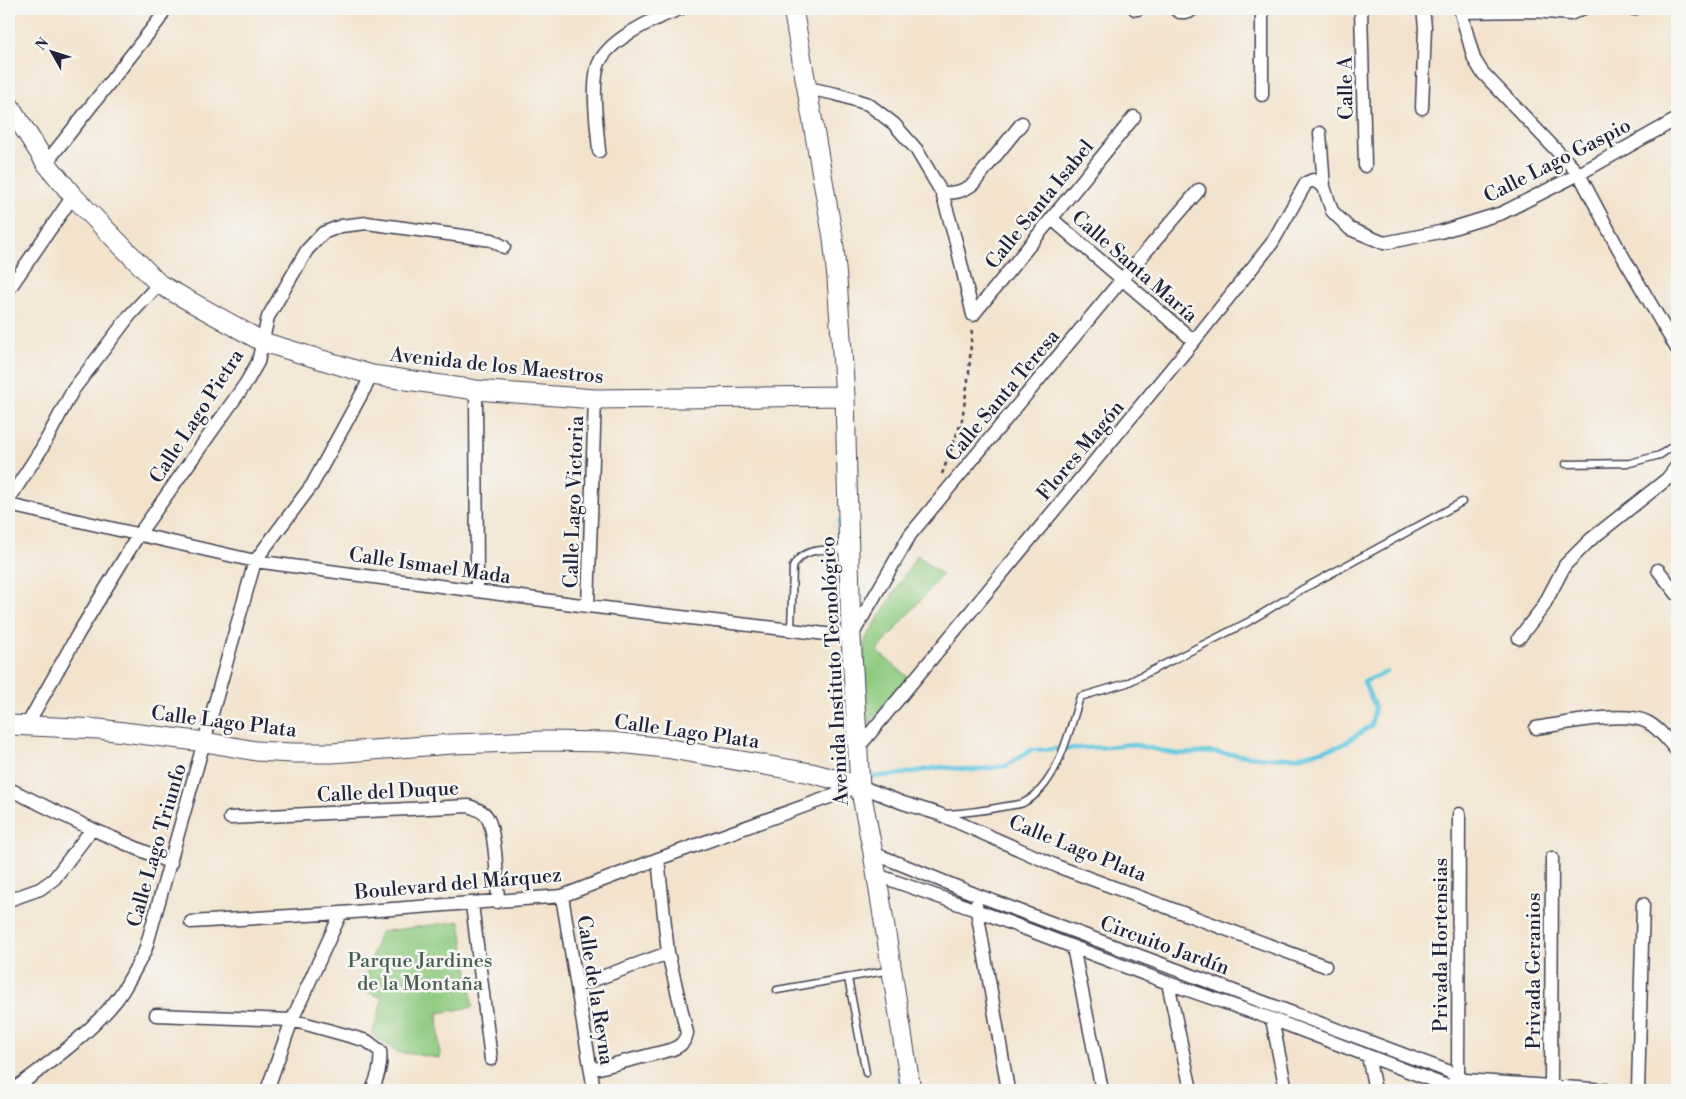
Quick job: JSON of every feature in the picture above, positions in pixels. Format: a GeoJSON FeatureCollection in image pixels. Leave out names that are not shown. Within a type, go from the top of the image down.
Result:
{"type":"FeatureCollection","features":[{"type":"Feature","properties":{"kind":"street"},"geometry":{"type":"LineString","coordinates":[[46,164],[165,9]]}},
{"type":"Feature","properties":{"kind":"street"},"geometry":{"type":"LineString","coordinates":[[599,150],[596,84],[598,67],[605,53],[621,39],[648,23],[680,9]]}},
{"type":"Feature","properties":{"kind":"street","name":"Avenida Instituto Tecnológico"},"geometry":{"type":"LineString","coordinates":[[793,9],[833,238],[837,279],[845,396],[851,637],[860,786],[873,853],[911,1090]]}},
{"type":"Feature","properties":{"kind":"street"},"geometry":{"type":"LineString","coordinates":[[1175,9],[1180,12],[1189,12],[1193,9]]}},
{"type":"Feature","properties":{"kind":"street"},"geometry":{"type":"LineString","coordinates":[[1262,9],[1262,95]]}},
{"type":"Feature","properties":{"kind":"street","name":"Calle A"},"geometry":{"type":"LineString","coordinates":[[1361,9],[1365,166]]}},
{"type":"Feature","properties":{"kind":"street"},"geometry":{"type":"LineString","coordinates":[[1422,108],[1425,27],[1423,9]]}},
{"type":"Feature","properties":{"kind":"street"},"geometry":{"type":"LineString","coordinates":[[1460,12],[1474,59],[1482,72],[1579,174],[1618,248],[1676,345]]}},
{"type":"Feature","properties":{"kind":"street","name":"Calle Santa Isabel"},"geometry":{"type":"LineString","coordinates":[[807,88],[836,94],[868,104],[894,124],[916,149],[942,194],[956,242],[973,315]]}},
{"type":"Feature","properties":{"kind":"street","name":"Avenida de los Maestros"},"geometry":{"type":"LineString","coordinates":[[9,105],[46,164],[73,196],[159,284],[262,342],[372,375],[476,390],[595,399],[845,396]]}},
{"type":"Feature","properties":{"kind":"street","name":"Calle Santa Isabel"},"geometry":{"type":"LineString","coordinates":[[973,315],[1134,117]]}},
{"type":"Feature","properties":{"kind":"street","name":"Calle Lago Gaspio"},"geometry":{"type":"LineString","coordinates":[[1320,133],[1324,187],[1332,211],[1350,229],[1384,243],[1440,232],[1502,213],[1579,174],[1677,119]]}},
{"type":"Feature","properties":{"kind":"street"},"geometry":{"type":"LineString","coordinates":[[942,194],[956,193],[973,184],[1022,123]]}},
{"type":"Feature","properties":{"kind":"street","name":"Flores Magón"},"geometry":{"type":"LineString","coordinates":[[858,748],[1194,341],[1272,242],[1306,183],[1313,180],[1324,187]]}},
{"type":"Feature","properties":{"kind":"street","name":"Calle Santa Teresa"},"geometry":{"type":"LineString","coordinates":[[851,637],[910,535],[1123,278],[1199,190]]}},
{"type":"Feature","properties":{"kind":"street"},"geometry":{"type":"LineString","coordinates":[[9,289],[73,196]]}},
{"type":"Feature","properties":{"kind":"street","name":"Calle Santa María"},"geometry":{"type":"LineString","coordinates":[[1052,218],[1194,341]]}},
{"type":"Feature","properties":{"kind":"street","name":"Calle Lago Pietra"},"geometry":{"type":"LineString","coordinates":[[18,725],[78,634],[139,534],[246,383],[258,362],[268,317],[307,250],[323,233],[341,226],[367,223],[492,240],[504,247]]}},
{"type":"Feature","properties":{"kind":"street"},"geometry":{"type":"LineString","coordinates":[[9,499],[42,448],[73,390],[130,315],[159,284]]}},
{"type":"Feature","properties":{"kind":"street"},"geometry":{"type":"LineString","coordinates":[[255,561],[312,485],[372,375]]}},
{"type":"Feature","properties":{"kind":"street"},"geometry":{"type":"LineString","coordinates":[[476,390],[477,590]]}},
{"type":"Feature","properties":{"kind":"street","name":"Calle Lago Victoria"},"geometry":{"type":"LineString","coordinates":[[588,606],[595,399]]}},
{"type":"Feature","properties":{"kind":"street"},"geometry":{"type":"LineString","coordinates":[[1519,638],[1543,607],[1565,565],[1590,540],[1667,479],[1677,466]]}},
{"type":"Feature","properties":{"kind":"street","name":"Calle Ismael Mada"},"geometry":{"type":"LineString","coordinates":[[9,505],[255,561],[588,606],[851,637]]}},
{"type":"Feature","properties":{"kind":"street","name":"Calle Lago Triunfo"},"geometry":{"type":"LineString","coordinates":[[13,1090],[68,1048],[95,1024],[118,997],[145,951],[255,561]]}},
{"type":"Feature","properties":{"kind":"street"},"geometry":{"type":"LineString","coordinates":[[1658,570],[1677,594]]}},
{"type":"Feature","properties":{"kind":"street"},"geometry":{"type":"LineString","coordinates":[[1536,728],[1624,716],[1646,721],[1664,735],[1677,751]]}},
{"type":"Feature","properties":{"kind":"street","name":"Calle Lago Plata"},"geometry":{"type":"LineString","coordinates":[[18,725],[99,729],[205,742],[256,751],[292,753],[332,753],[452,744],[543,741],[611,742],[665,748],[792,770],[860,786],[903,803],[940,814],[1059,867],[1325,966]]}},
{"type":"Feature","properties":{"kind":"street","name":"Boulevard del Márquez"},"geometry":{"type":"LineString","coordinates":[[191,922],[472,904],[562,896],[860,786]]}},
{"type":"Feature","properties":{"kind":"street"},"geometry":{"type":"LineString","coordinates":[[9,789],[92,829],[171,863]]}},
{"type":"Feature","properties":{"kind":"street","name":"Calle del Duque"},"geometry":{"type":"LineString","coordinates":[[230,818],[469,806],[479,810],[488,817],[492,829],[498,902]]}},
{"type":"Feature","properties":{"kind":"street","name":"Privada Hortensias"},"geometry":{"type":"LineString","coordinates":[[1459,814],[1462,1078]]}},
{"type":"Feature","properties":{"kind":"street"},"geometry":{"type":"LineString","coordinates":[[9,900],[40,889],[54,879],[92,829]]}},
{"type":"Feature","properties":{"kind":"street","name":"Circuito Jardín"},"geometry":{"type":"LineString","coordinates":[[873,853],[977,895],[1462,1078],[1606,1090]]}},
{"type":"Feature","properties":{"kind":"street","name":"Privada Geranios"},"geometry":{"type":"LineString","coordinates":[[1552,858],[1552,1085]]}},
{"type":"Feature","properties":{"kind":"street"},"geometry":{"type":"LineString","coordinates":[[590,1070],[678,1047],[684,1042],[687,1033],[668,953],[658,859]]}},
{"type":"Feature","properties":{"kind":"street","name":"Circuito Jardín"},"geometry":{"type":"LineString","coordinates":[[876,875],[976,910],[1168,983],[1272,1019],[1448,1088],[1462,1078]]}},
{"type":"Feature","properties":{"kind":"street"},"geometry":{"type":"LineString","coordinates":[[977,895],[976,910],[1008,1090]]}},
{"type":"Feature","properties":{"kind":"street","name":"Calle de la Reyna"},"geometry":{"type":"LineString","coordinates":[[562,896],[594,1090]]}},
{"type":"Feature","properties":{"kind":"street"},"geometry":{"type":"LineString","coordinates":[[472,904],[491,1059]]}},
{"type":"Feature","properties":{"kind":"street"},"geometry":{"type":"LineString","coordinates":[[1638,1090],[1643,904]]}},
{"type":"Feature","properties":{"kind":"street"},"geometry":{"type":"LineString","coordinates":[[267,1090],[292,1020],[340,913]]}},
{"type":"Feature","properties":{"kind":"street"},"geometry":{"type":"LineString","coordinates":[[1073,947],[1102,1090]]}},
{"type":"Feature","properties":{"kind":"street"},"geometry":{"type":"LineString","coordinates":[[577,986],[668,953]]}},
{"type":"Feature","properties":{"kind":"street"},"geometry":{"type":"LineString","coordinates":[[1168,983],[1191,1090]]}},
{"type":"Feature","properties":{"kind":"street"},"geometry":{"type":"LineString","coordinates":[[156,1016],[292,1020],[367,1041],[380,1051],[379,1073],[372,1090]]}},
{"type":"Feature","properties":{"kind":"street"},"geometry":{"type":"LineString","coordinates":[[1272,1019],[1286,1090]]}},
{"type":"Feature","properties":{"kind":"street"},"geometry":{"type":"LineString","coordinates":[[1368,1056],[1375,1090]]}},
{"type":"Feature","properties":{"kind":"street"},"geometry":{"type":"LineString","coordinates":[[1445,1070],[1448,1088]]}},
{"type":"Feature","properties":{"kind":"lane"},"geometry":{"type":"LineString","coordinates":[[1460,12],[1571,17],[1589,9]]}},
{"type":"Feature","properties":{"kind":"lane"},"geometry":{"type":"LineString","coordinates":[[1615,9],[1635,12]]}},
{"type":"Feature","properties":{"kind":"lane"},"geometry":{"type":"LineString","coordinates":[[1566,464],[1630,464],[1660,455],[1677,443]]}},
{"type":"Feature","properties":{"kind":"lane"},"geometry":{"type":"LineString","coordinates":[[940,814],[966,813],[1022,803],[1041,790],[1052,775],[1066,743],[1080,697],[1127,683],[1248,622],[1301,590],[1462,502]]}},
{"type":"Feature","properties":{"kind":"lane"},"geometry":{"type":"LineString","coordinates":[[792,630],[793,567],[797,559],[804,553],[849,549]]}},
{"type":"Feature","properties":{"kind":"lane"},"geometry":{"type":"LineString","coordinates":[[776,990],[892,970]]}},
{"type":"Feature","properties":{"kind":"lane"},"geometry":{"type":"LineString","coordinates":[[848,978],[866,1073]]}},
{"type":"Feature","properties":{"kind":"path"},"geometry":{"type":"LineString","coordinates":[[942,474],[962,420],[969,373],[973,315]]}},
{"type":"Feature","properties":{"kind":"green space"},"geometry":{"type":"Polygon","coordinates":[[[917,555],[942,575],[877,651],[908,677],[869,724],[862,698],[865,640],[917,555]]]}},
{"type":"Feature","properties":{"kind":"green space","name":"Parque Jardines de la Montaña"},"geometry":{"type":"Polygon","coordinates":[[[460,921],[473,1007],[438,1013],[440,1058],[397,1052],[372,1035],[383,998],[361,990],[380,932],[460,921]]]}},
{"type":"Feature","properties":{"kind":"waterway"},"geometry":{"type":"LineString","coordinates":[[803,9],[804,17]]}},
{"type":"Feature","properties":{"kind":"waterway"},"geometry":{"type":"LineString","coordinates":[[839,521],[841,633]]}},
{"type":"Feature","properties":{"kind":"waterway"},"geometry":{"type":"LineString","coordinates":[[865,777],[895,775],[942,767],[972,770],[1006,766],[1031,750],[1108,747],[1130,744],[1177,754],[1209,752],[1268,758],[1298,757],[1340,746],[1371,726],[1375,707],[1364,682],[1387,672]]}},
{"type":"Feature","properties":{"kind":"waterway"},"geometry":{"type":"LineString","coordinates":[[899,1072],[901,1090]]}}]}
